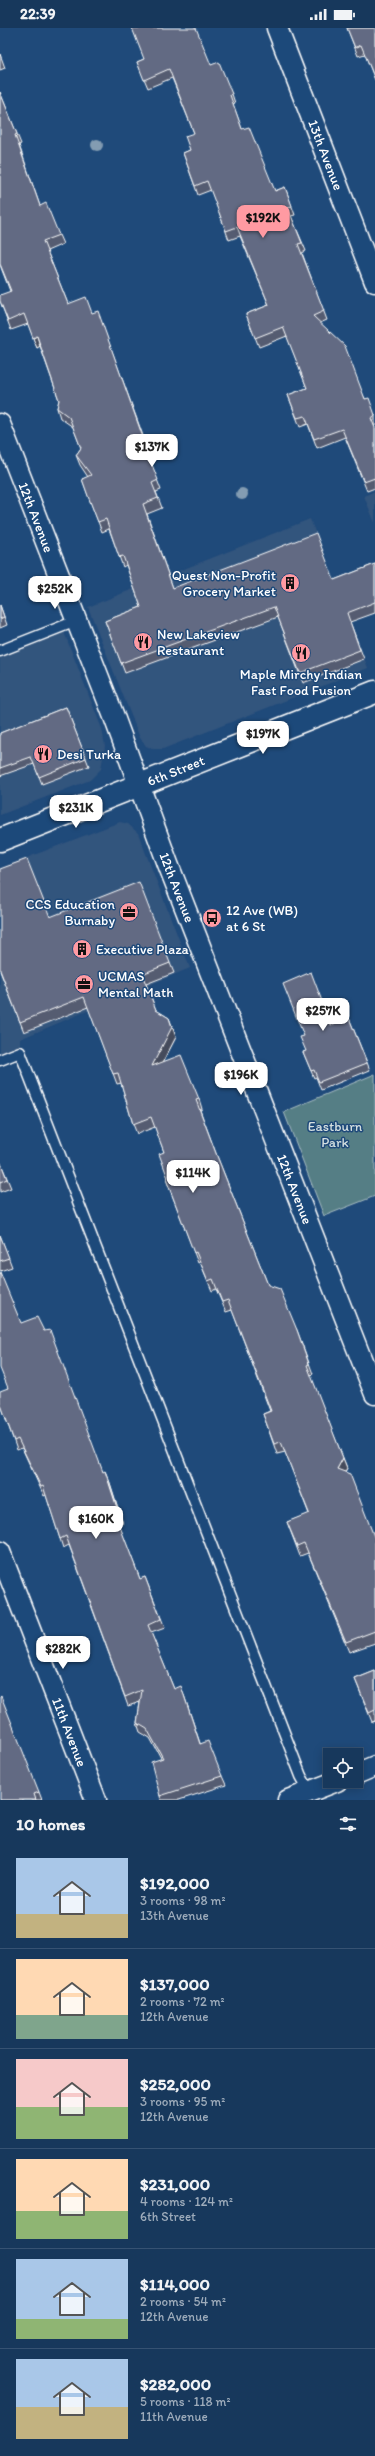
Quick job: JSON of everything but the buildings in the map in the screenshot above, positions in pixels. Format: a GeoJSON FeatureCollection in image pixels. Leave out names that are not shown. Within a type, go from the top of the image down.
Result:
{"type":"FeatureCollection","features":[{"type":"Feature","properties":{"kind":"street","name":"13th Avenue"},"geometry":{"type":"LineString","coordinates":[[277,28],[375,282]]}},
{"type":"Feature","properties":{"kind":"street","name":"12th Avenue"},"geometry":{"type":"LineString","coordinates":[[0,424],[375,1394]]}},
{"type":"Feature","properties":{"kind":"street","name":"6th Street"},"geometry":{"type":"LineString","coordinates":[[0,840],[375,692]]}},
{"type":"Feature","properties":{"kind":"street","name":"11th Avenue"},"geometry":{"type":"LineString","coordinates":[[0,1552],[96,1800]]}},
{"type":"Feature","properties":{"kind":"street"},"geometry":{"type":"LineString","coordinates":[[363,1771],[375,1766]]}},
{"type":"Feature","properties":{"kind":"street"},"geometry":{"type":"LineString","coordinates":[[288,1800],[312,1796],[325,1788]]}},
{"type":"Feature","properties":{"kind":"lane"},"geometry":{"type":"LineString","coordinates":[[0,651],[76,621]]}},
{"type":"Feature","properties":{"kind":"lane"},"geometry":{"type":"LineString","coordinates":[[0,1060],[20,1052],[301,1776],[312,1796]]}},
{"type":"Feature","properties":{"kind":"shaded area"},"geometry":{"type":"Polygon","coordinates":[[[375,491],[375,523],[364,496],[375,491]]]}},
{"type":"Feature","properties":{"kind":"shaded area"},"geometry":{"type":"Polygon","coordinates":[[[310,519],[368,668],[163,749],[153,749],[146,746],[140,738],[88,607],[310,519]]]}},
{"type":"Feature","properties":{"kind":"shaded area"},"geometry":{"type":"Polygon","coordinates":[[[62,627],[102,729],[105,746],[101,769],[90,780],[0,815],[0,651],[62,627]]]}},
{"type":"Feature","properties":{"kind":"shaded area"},"geometry":{"type":"Polygon","coordinates":[[[120,822],[128,824],[138,833],[190,968],[20,1039],[20,1052],[0,1060],[0,868],[120,822]]]}},
{"type":"Feature","properties":{"kind":"green space","name":"Eastburn Park"},"geometry":{"type":"Polygon","coordinates":[[[375,1074],[375,1196],[324,1216],[284,1112],[375,1074]]]}},
{"type":"Feature","properties":{"kind":"place","name":"Quest Non-Profit Grocery Market"},"geometry":{"type":"Point","coordinates":[290,583]}},
{"type":"Feature","properties":{"kind":"place","name":"New Lakeview Restaurant"},"geometry":{"type":"Point","coordinates":[143,642]}},
{"type":"Feature","properties":{"kind":"place","name":"Maple Mirchy Indian Fast Food Fusion"},"geometry":{"type":"Point","coordinates":[301,653]}},
{"type":"Feature","properties":{"kind":"place","name":"Desi Turka"},"geometry":{"type":"Point","coordinates":[43,754]}},
{"type":"Feature","properties":{"kind":"place","name":"CCS Education Burnaby"},"geometry":{"type":"Point","coordinates":[129,912]}},
{"type":"Feature","properties":{"kind":"place","name":"12 Ave (WB) at 6 St"},"geometry":{"type":"Point","coordinates":[212,918]}},
{"type":"Feature","properties":{"kind":"place","name":"Executive Plaza"},"geometry":{"type":"Point","coordinates":[82,949]}},
{"type":"Feature","properties":{"kind":"place","name":"UCMAS Mental Math"},"geometry":{"type":"Point","coordinates":[84,984]}}]}
